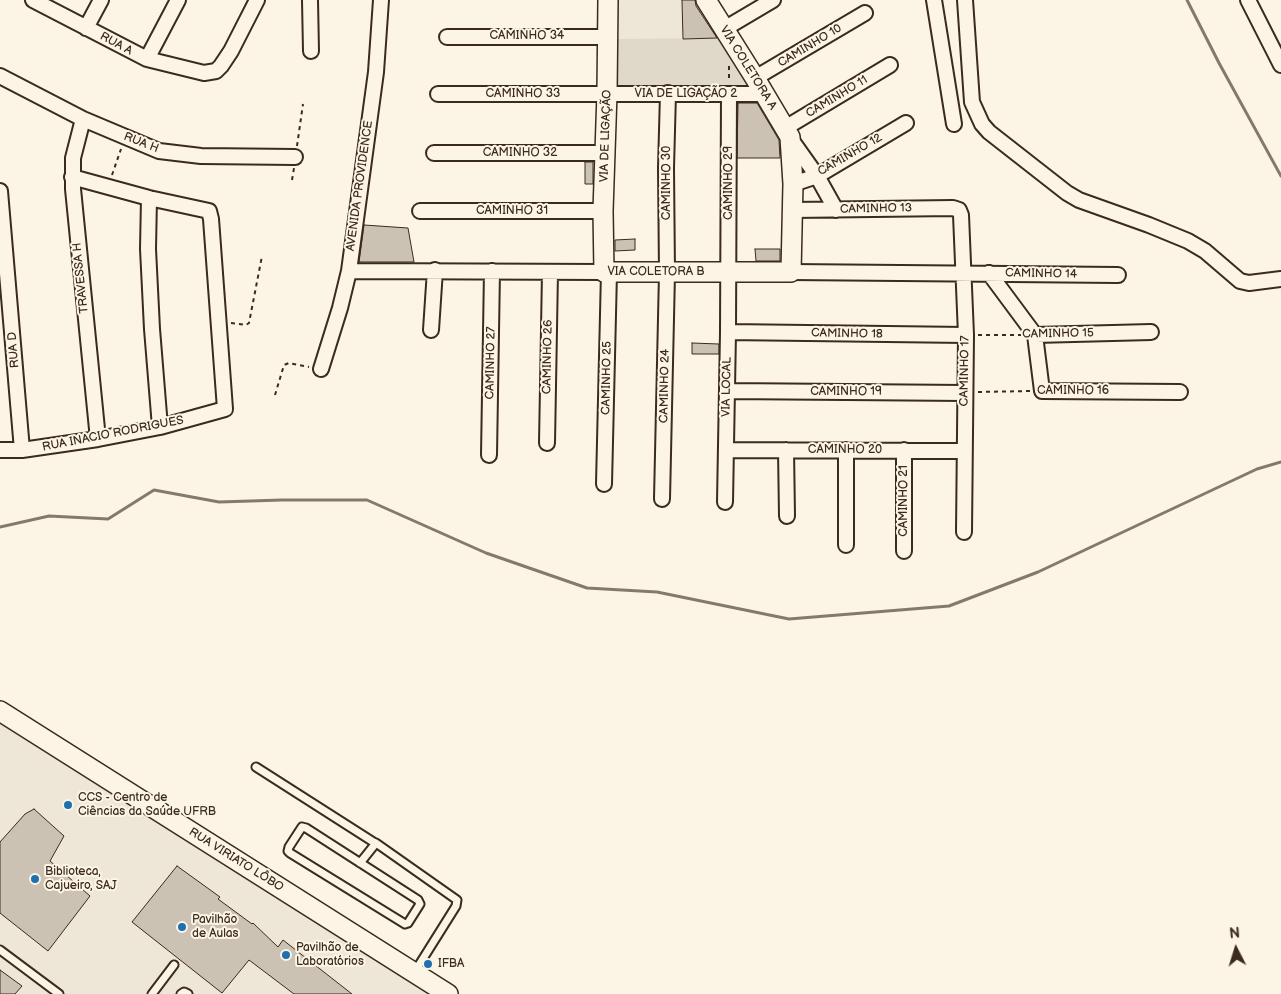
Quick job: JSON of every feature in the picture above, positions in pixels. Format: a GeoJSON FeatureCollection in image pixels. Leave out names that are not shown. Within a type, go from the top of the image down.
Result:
{"type":"FeatureCollection","features":[{"type":"Feature","properties":{"kind":"street","name":"RUA A"},"geometry":{"type":"LineString","coordinates":[[33,0],[146,59],[204,73],[216,71],[221,66],[258,0]]}},
{"type":"Feature","properties":{"kind":"street"},"geometry":{"type":"LineString","coordinates":[[86,28],[101,0]]}},
{"type":"Feature","properties":{"kind":"street"},"geometry":{"type":"LineString","coordinates":[[146,59],[178,0]]}},
{"type":"Feature","properties":{"kind":"street"},"geometry":{"type":"LineString","coordinates":[[310,0],[311,51]]}},
{"type":"Feature","properties":{"kind":"street","name":"AVENIDA PROVIDENCE"},"geometry":{"type":"LineString","coordinates":[[321,369],[340,308],[349,271],[376,72],[382,0]]}},
{"type":"Feature","properties":{"kind":"street","name":"VIA DE LIGAÇÃO"},"geometry":{"type":"LineString","coordinates":[[607,272],[603,210],[608,0]]}},
{"type":"Feature","properties":{"kind":"street","name":"VIA COLETORA A"},"geometry":{"type":"LineString","coordinates":[[706,0],[787,133],[817,176],[836,210]]}},
{"type":"Feature","properties":{"kind":"street"},"geometry":{"type":"LineString","coordinates":[[724,29],[773,0]]}},
{"type":"Feature","properties":{"kind":"street"},"geometry":{"type":"LineString","coordinates":[[934,0],[954,124]]}},
{"type":"Feature","properties":{"kind":"street"},"geometry":{"type":"LineString","coordinates":[[965,0],[972,102],[982,124],[989,132],[1067,193],[1079,200],[1188,241],[1205,251],[1240,281],[1249,283],[1281,279]]}},
{"type":"Feature","properties":{"kind":"street"},"geometry":{"type":"LineString","coordinates":[[1248,0],[1281,65]]}},
{"type":"Feature","properties":{"kind":"street","name":"CAMINHO 10"},"geometry":{"type":"LineString","coordinates":[[760,86],[865,13]]}},
{"type":"Feature","properties":{"kind":"street","name":"CAMINHO 34"},"geometry":{"type":"LineString","coordinates":[[448,36],[607,37]]}},
{"type":"Feature","properties":{"kind":"street","name":"CAMINHO 11"},"geometry":{"type":"LineString","coordinates":[[787,133],[890,65]]}},
{"type":"Feature","properties":{"kind":"street","name":"RUA H"},"geometry":{"type":"LineString","coordinates":[[0,76],[83,119],[159,150],[177,154],[222,157],[295,157]]}},
{"type":"Feature","properties":{"kind":"street","name":"VIA DE LIGAÇÃO 2"},"geometry":{"type":"LineString","coordinates":[[607,94],[729,94],[760,86]]}},
{"type":"Feature","properties":{"kind":"street","name":"CAMINHO 30"},"geometry":{"type":"LineString","coordinates":[[667,272],[666,168],[668,93]]}},
{"type":"Feature","properties":{"kind":"street","name":"CAMINHO 33"},"geometry":{"type":"LineString","coordinates":[[438,94],[607,94]]}},
{"type":"Feature","properties":{"kind":"street","name":"CAMINHO 29"},"geometry":{"type":"LineString","coordinates":[[728,272],[729,94]]}},
{"type":"Feature","properties":{"kind":"street","name":"TRAVESSA H"},"geometry":{"type":"LineString","coordinates":[[83,119],[73,158],[72,177],[98,439]]}},
{"type":"Feature","properties":{"kind":"street","name":"CAMINHO 12"},"geometry":{"type":"LineString","coordinates":[[793,184],[817,176],[906,123]]}},
{"type":"Feature","properties":{"kind":"street","name":"VIA COLETORA A"},"geometry":{"type":"LineString","coordinates":[[787,133],[793,184],[792,272]]}},
{"type":"Feature","properties":{"kind":"street","name":"CAMINHO 32"},"geometry":{"type":"LineString","coordinates":[[434,153],[605,153]]}},
{"type":"Feature","properties":{"kind":"street"},"geometry":{"type":"LineString","coordinates":[[72,177],[149,198],[209,211],[212,218],[219,322]]}},
{"type":"Feature","properties":{"kind":"street","name":"RUA D"},"geometry":{"type":"LineString","coordinates":[[0,191],[22,450]]}},
{"type":"Feature","properties":{"kind":"street"},"geometry":{"type":"LineString","coordinates":[[149,198],[148,240],[152,329],[160,427]]}},
{"type":"Feature","properties":{"kind":"street","name":"CAMINHO 13"},"geometry":{"type":"LineString","coordinates":[[793,210],[953,208],[959,210]]}},
{"type":"Feature","properties":{"kind":"street","name":"CAMINHO 31"},"geometry":{"type":"LineString","coordinates":[[420,211],[603,210]]}},
{"type":"Feature","properties":{"kind":"street","name":"CAMINHO 17"},"geometry":{"type":"LineString","coordinates":[[959,210],[961,215],[966,335],[964,532]]}},
{"type":"Feature","properties":{"kind":"street"},"geometry":{"type":"LineString","coordinates":[[431,330],[435,270]]}},
{"type":"Feature","properties":{"kind":"street","name":"VIA COLETORA B"},"geometry":{"type":"LineString","coordinates":[[349,271],[964,273]]}},
{"type":"Feature","properties":{"kind":"street","name":"CAMINHO 27"},"geometry":{"type":"LineString","coordinates":[[489,455],[492,271]]}},
{"type":"Feature","properties":{"kind":"street","name":"CAMINHO 26"},"geometry":{"type":"LineString","coordinates":[[547,442],[550,272]]}},
{"type":"Feature","properties":{"kind":"street","name":"CAMINHO 25"},"geometry":{"type":"LineString","coordinates":[[604,484],[607,272]]}},
{"type":"Feature","properties":{"kind":"street","name":"CAMINHO 24"},"geometry":{"type":"LineString","coordinates":[[662,499],[667,272]]}},
{"type":"Feature","properties":{"kind":"street","name":"VIA LOCAL"},"geometry":{"type":"LineString","coordinates":[[725,502],[728,272]]}},
{"type":"Feature","properties":{"kind":"street","name":"CAMINHO 14"},"geometry":{"type":"LineString","coordinates":[[964,273],[1118,275]]}},
{"type":"Feature","properties":{"kind":"street"},"geometry":{"type":"LineString","coordinates":[[989,273],[1035,335],[1042,391]]}},
{"type":"Feature","properties":{"kind":"street","name":"RUA INACIO RODRIGUES"},"geometry":{"type":"LineString","coordinates":[[0,450],[22,450],[98,439],[160,427],[224,409],[219,322]]}},
{"type":"Feature","properties":{"kind":"street","name":"CAMINHO 18"},"geometry":{"type":"LineString","coordinates":[[728,332],[966,335]]}},
{"type":"Feature","properties":{"kind":"street","name":"CAMINHO 15"},"geometry":{"type":"LineString","coordinates":[[1035,335],[1150,332]]}},
{"type":"Feature","properties":{"kind":"street","name":"CAMINHO 19"},"geometry":{"type":"LineString","coordinates":[[727,391],[965,393]]}},
{"type":"Feature","properties":{"kind":"street","name":"CAMINHO 16"},"geometry":{"type":"LineString","coordinates":[[1042,391],[1180,392]]}},
{"type":"Feature","properties":{"kind":"street","name":"CAMINHO 20"},"geometry":{"type":"LineString","coordinates":[[726,450],[964,451]]}},
{"type":"Feature","properties":{"kind":"street"},"geometry":{"type":"LineString","coordinates":[[786,450],[787,516]]}},
{"type":"Feature","properties":{"kind":"street"},"geometry":{"type":"LineString","coordinates":[[846,450],[846,545]]}},
{"type":"Feature","properties":{"kind":"street","name":"CAMINHO 21"},"geometry":{"type":"LineString","coordinates":[[904,450],[904,551]]}},
{"type":"Feature","properties":{"kind":"street","name":"RUA VIRIATO LÔBO"},"geometry":{"type":"LineString","coordinates":[[0,710],[448,994]]}},
{"type":"Feature","properties":{"kind":"lane"},"geometry":{"type":"LineString","coordinates":[[256,768],[375,843],[378,843],[457,900],[456,906],[414,973]]}},
{"type":"Feature","properties":{"kind":"lane"},"geometry":{"type":"LineString","coordinates":[[304,827],[360,863],[419,901],[419,905],[407,925],[290,853],[288,849],[301,828],[304,827]]}},
{"type":"Feature","properties":{"kind":"lane"},"geometry":{"type":"LineString","coordinates":[[360,863],[375,843]]}},
{"type":"Feature","properties":{"kind":"lane"},"geometry":{"type":"LineString","coordinates":[[0,950],[60,994]]}},
{"type":"Feature","properties":{"kind":"lane"},"geometry":{"type":"LineString","coordinates":[[152,994],[174,965]]}},
{"type":"Feature","properties":{"kind":"lane"},"geometry":{"type":"LineString","coordinates":[[181,994],[184,992],[188,994]]}},
{"type":"Feature","properties":{"kind":"path"},"geometry":{"type":"LineString","coordinates":[[292,180],[304,104]]}},
{"type":"Feature","properties":{"kind":"path"},"geometry":{"type":"LineString","coordinates":[[108,187],[125,137]]}},
{"type":"Feature","properties":{"kind":"path"},"geometry":{"type":"LineString","coordinates":[[219,322],[246,325],[250,323],[262,256]]}},
{"type":"Feature","properties":{"kind":"path","name":"CAMINHO 15"},"geometry":{"type":"LineString","coordinates":[[966,335],[1035,335]]}},
{"type":"Feature","properties":{"kind":"path"},"geometry":{"type":"LineString","coordinates":[[275,395],[284,365],[289,363],[321,369]]}},
{"type":"Feature","properties":{"kind":"path","name":"CAMINHO 16"},"geometry":{"type":"LineString","coordinates":[[965,393],[1042,391]]}},
{"type":"Feature","properties":{"kind":"shaded area"},"geometry":{"type":"Polygon","coordinates":[[[613,0],[682,0],[683,39],[615,39],[613,0]]]}},
{"type":"Feature","properties":{"kind":"shaded area"},"geometry":{"type":"Polygon","coordinates":[[[721,38],[753,88],[616,89],[615,39],[721,38]]]}},
{"type":"Feature","properties":{"kind":"shaded area","name":"CCS - Centro de Ciências da Saúde UFRB"},"geometry":{"type":"Polygon","coordinates":[[[0,719],[439,994],[0,994],[0,719]]]}},
{"type":"Feature","properties":{"kind":"building"},"geometry":{"type":"Polygon","coordinates":[[[682,0],[695,0],[696,6],[717,38],[683,39],[682,0]]]}},
{"type":"Feature","properties":{"kind":"building"},"geometry":{"type":"Polygon","coordinates":[[[738,103],[757,103],[779,140],[780,158],[737,158],[738,103]]]}},
{"type":"Feature","properties":{"kind":"building"},"geometry":{"type":"Polygon","coordinates":[[[585,162],[593,162],[593,184],[585,184],[585,162]]]}},
{"type":"Feature","properties":{"kind":"building"},"geometry":{"type":"Polygon","coordinates":[[[364,225],[408,228],[414,262],[359,262],[364,225]]]}},
{"type":"Feature","properties":{"kind":"building"},"geometry":{"type":"Polygon","coordinates":[[[635,239],[635,250],[615,251],[615,240],[635,239]]]}},
{"type":"Feature","properties":{"kind":"building"},"geometry":{"type":"Polygon","coordinates":[[[755,249],[780,249],[780,261],[756,261],[755,249]]]}},
{"type":"Feature","properties":{"kind":"building"},"geometry":{"type":"Polygon","coordinates":[[[692,343],[719,344],[719,354],[692,354],[692,343]]]}},
{"type":"Feature","properties":{"kind":"building","name":"Biblioteca, Cajueiro, SAJ"},"geometry":{"type":"Polygon","coordinates":[[[34,809],[64,836],[50,861],[90,896],[48,951],[0,913],[0,842],[25,814],[34,809]]]}},
{"type":"Feature","properties":{"kind":"building"},"geometry":{"type":"Polygon","coordinates":[[[177,866],[220,897],[218,899],[253,923],[278,947],[283,940],[352,994],[294,994],[249,960],[222,993],[132,922],[177,866]]]}},
{"type":"Feature","properties":{"kind":"building"},"geometry":{"type":"Polygon","coordinates":[[[0,970],[22,986],[15,994],[0,994],[0,970]]]}},
{"type":"Feature","properties":{"kind":"waterway"},"geometry":{"type":"LineString","coordinates":[[1187,0],[1281,176]]}},
{"type":"Feature","properties":{"kind":"waterway"},"geometry":{"type":"LineString","coordinates":[[0,527],[49,516],[108,519],[154,490],[219,502],[367,500],[486,553],[587,588],[657,592],[789,619],[949,606],[1038,572],[1257,469],[1281,462]]}},
{"type":"Feature","properties":{"kind":"place","name":"CCS - Centro de Ciências da Saúde UFRB"},"geometry":{"type":"Point","coordinates":[68,805]}},
{"type":"Feature","properties":{"kind":"place","name":"Biblioteca, Cajueiro, SAJ"},"geometry":{"type":"Point","coordinates":[35,879]}},
{"type":"Feature","properties":{"kind":"place","name":"Pavilhão de Aulas"},"geometry":{"type":"Point","coordinates":[182,927]}},
{"type":"Feature","properties":{"kind":"place","name":"Pavilhão de Laboratórios"},"geometry":{"type":"Point","coordinates":[286,955]}},
{"type":"Feature","properties":{"kind":"place","name":"IFBA"},"geometry":{"type":"Point","coordinates":[428,964]}}]}
